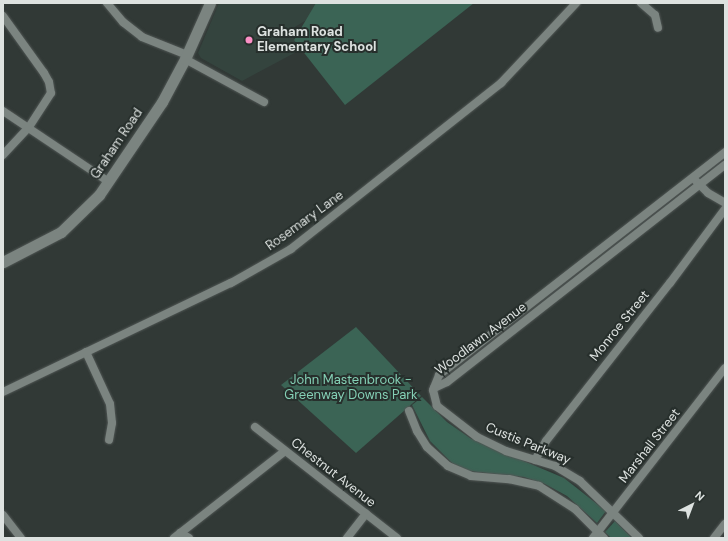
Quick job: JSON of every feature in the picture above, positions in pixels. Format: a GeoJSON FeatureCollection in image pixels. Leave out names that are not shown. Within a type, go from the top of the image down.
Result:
{"type":"FeatureCollection","features":[{"type":"Feature","properties":{"kind":"street"},"geometry":{"type":"LineString","coordinates":[[107,3],[142,38],[186,57],[264,102]]}},
{"type":"Feature","properties":{"kind":"street","name":"Graham Road"},"geometry":{"type":"LineString","coordinates":[[3,262],[45,241],[72,223],[89,208],[109,182],[143,132],[186,57],[210,3]]}},
{"type":"Feature","properties":{"kind":"street","name":"Rosemary Lane"},"geometry":{"type":"LineString","coordinates":[[3,392],[231,283],[291,249],[501,83],[576,3]]}},
{"type":"Feature","properties":{"kind":"street"},"geometry":{"type":"LineString","coordinates":[[641,3],[655,15],[658,28]]}},
{"type":"Feature","properties":{"kind":"street"},"geometry":{"type":"LineString","coordinates":[[3,16],[50,86],[50,98],[29,127],[3,155]]}},
{"type":"Feature","properties":{"kind":"street"},"geometry":{"type":"LineString","coordinates":[[3,111],[109,182]]}},
{"type":"Feature","properties":{"kind":"street","name":"Woodlawn Avenue"},"geometry":{"type":"LineString","coordinates":[[434,388],[439,375],[725,152]]}},
{"type":"Feature","properties":{"kind":"street","name":"Woodlawn Avenue"},"geometry":{"type":"LineString","coordinates":[[434,388],[447,382],[725,165]]}},
{"type":"Feature","properties":{"kind":"street"},"geometry":{"type":"LineString","coordinates":[[694,177],[699,185],[725,203]]}},
{"type":"Feature","properties":{"kind":"street","name":"Monroe Street"},"geometry":{"type":"LineString","coordinates":[[535,460],[546,441],[670,283],[725,209]]}},
{"type":"Feature","properties":{"kind":"street"},"geometry":{"type":"LineString","coordinates":[[572,271],[579,280]]}},
{"type":"Feature","properties":{"kind":"street"},"geometry":{"type":"LineString","coordinates":[[86,352],[110,404],[112,423],[109,440]]}},
{"type":"Feature","properties":{"kind":"street","name":"Marshall Street"},"geometry":{"type":"LineString","coordinates":[[599,536],[613,512],[725,368]]}},
{"type":"Feature","properties":{"kind":"street","name":"Custis Parkway"},"geometry":{"type":"LineString","coordinates":[[434,388],[433,396],[437,406],[477,437],[506,451],[555,466],[580,481],[639,538]]}},
{"type":"Feature","properties":{"kind":"street"},"geometry":{"type":"LineString","coordinates":[[409,411],[416,431],[427,447],[448,466],[471,476],[508,479],[539,486],[562,499],[599,536]]}},
{"type":"Feature","properties":{"kind":"street","name":"Chestnut Avenue"},"geometry":{"type":"LineString","coordinates":[[255,427],[397,538]]}},
{"type":"Feature","properties":{"kind":"street"},"geometry":{"type":"LineString","coordinates":[[177,536],[285,451]]}},
{"type":"Feature","properties":{"kind":"street"},"geometry":{"type":"LineString","coordinates":[[347,538],[366,514]]}},
{"type":"Feature","properties":{"kind":"street"},"geometry":{"type":"LineString","coordinates":[[3,515],[21,538]]}},
{"type":"Feature","properties":{"kind":"street"},"geometry":{"type":"LineString","coordinates":[[714,538],[725,524]]}},
{"type":"Feature","properties":{"kind":"street"},"geometry":{"type":"LineString","coordinates":[[177,536],[189,538]]}},
{"type":"Feature","properties":{"kind":"shaded area","name":"Graham Road Elementary School"},"geometry":{"type":"Polygon","coordinates":[[[219,3],[335,3],[288,31],[302,49],[242,81],[201,58],[198,53],[219,3]]]}},
{"type":"Feature","properties":{"kind":"green space"},"geometry":{"type":"Polygon","coordinates":[[[316,3],[474,3],[345,105],[294,40],[316,3]]]}},
{"type":"Feature","properties":{"kind":"green space","name":"John Mastenbrook - Greenway Downs Park"},"geometry":{"type":"Polygon","coordinates":[[[356,327],[421,396],[356,453],[281,385],[356,327]]]}},
{"type":"Feature","properties":{"kind":"green space","name":"John Mastenbrook - Greenway Downs Park"},"geometry":{"type":"Polygon","coordinates":[[[422,397],[447,422],[470,438],[564,478],[606,511],[597,523],[567,496],[545,484],[524,477],[469,471],[452,463],[430,441],[412,405],[422,397]]]}},
{"type":"Feature","properties":{"kind":"green space"},"geometry":{"type":"Polygon","coordinates":[[[615,521],[632,538],[611,538],[605,532],[615,521]]]}},
{"type":"Feature","properties":{"kind":"place","name":"Graham Road Elementary School"},"geometry":{"type":"Point","coordinates":[249,40]}}]}
